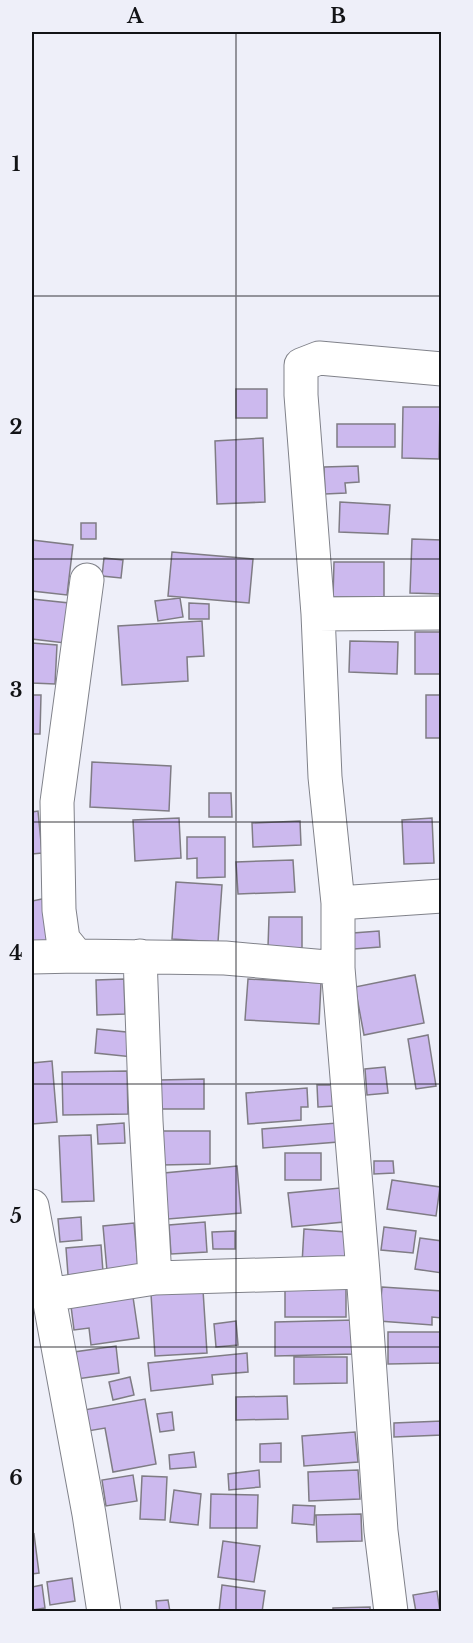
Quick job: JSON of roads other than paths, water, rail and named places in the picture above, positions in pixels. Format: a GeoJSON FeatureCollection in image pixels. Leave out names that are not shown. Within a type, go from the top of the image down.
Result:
{"type":"FeatureCollection","features":[{"type":"Feature","properties":{"kind":"street"},"geometry":{"type":"LineString","coordinates":[[391,1611],[381,1531],[338,968],[338,903],[325,777],[318,614],[301,395],[301,365],[319,358],[441,369]]}},
{"type":"Feature","properties":{"kind":"street"},"geometry":{"type":"LineString","coordinates":[[77,956],[63,939],[44,802],[87,580]]}},
{"type":"Feature","properties":{"kind":"street"},"geometry":{"type":"LineString","coordinates":[[318,614],[441,613]]}},
{"type":"Feature","properties":{"kind":"street"},"geometry":{"type":"LineString","coordinates":[[338,903],[441,896]]}},
{"type":"Feature","properties":{"kind":"street"},"geometry":{"type":"LineString","coordinates":[[140,956],[155,1278]]}},
{"type":"Feature","properties":{"kind":"street"},"geometry":{"type":"LineString","coordinates":[[32,957],[225,958],[338,968]]}},
{"type":"Feature","properties":{"kind":"street"},"geometry":{"type":"LineString","coordinates":[[32,1206],[89,1514],[104,1611]]}},
{"type":"Feature","properties":{"kind":"street"},"geometry":{"type":"LineString","coordinates":[[48,1295],[155,1278],[363,1272]]}}]}
